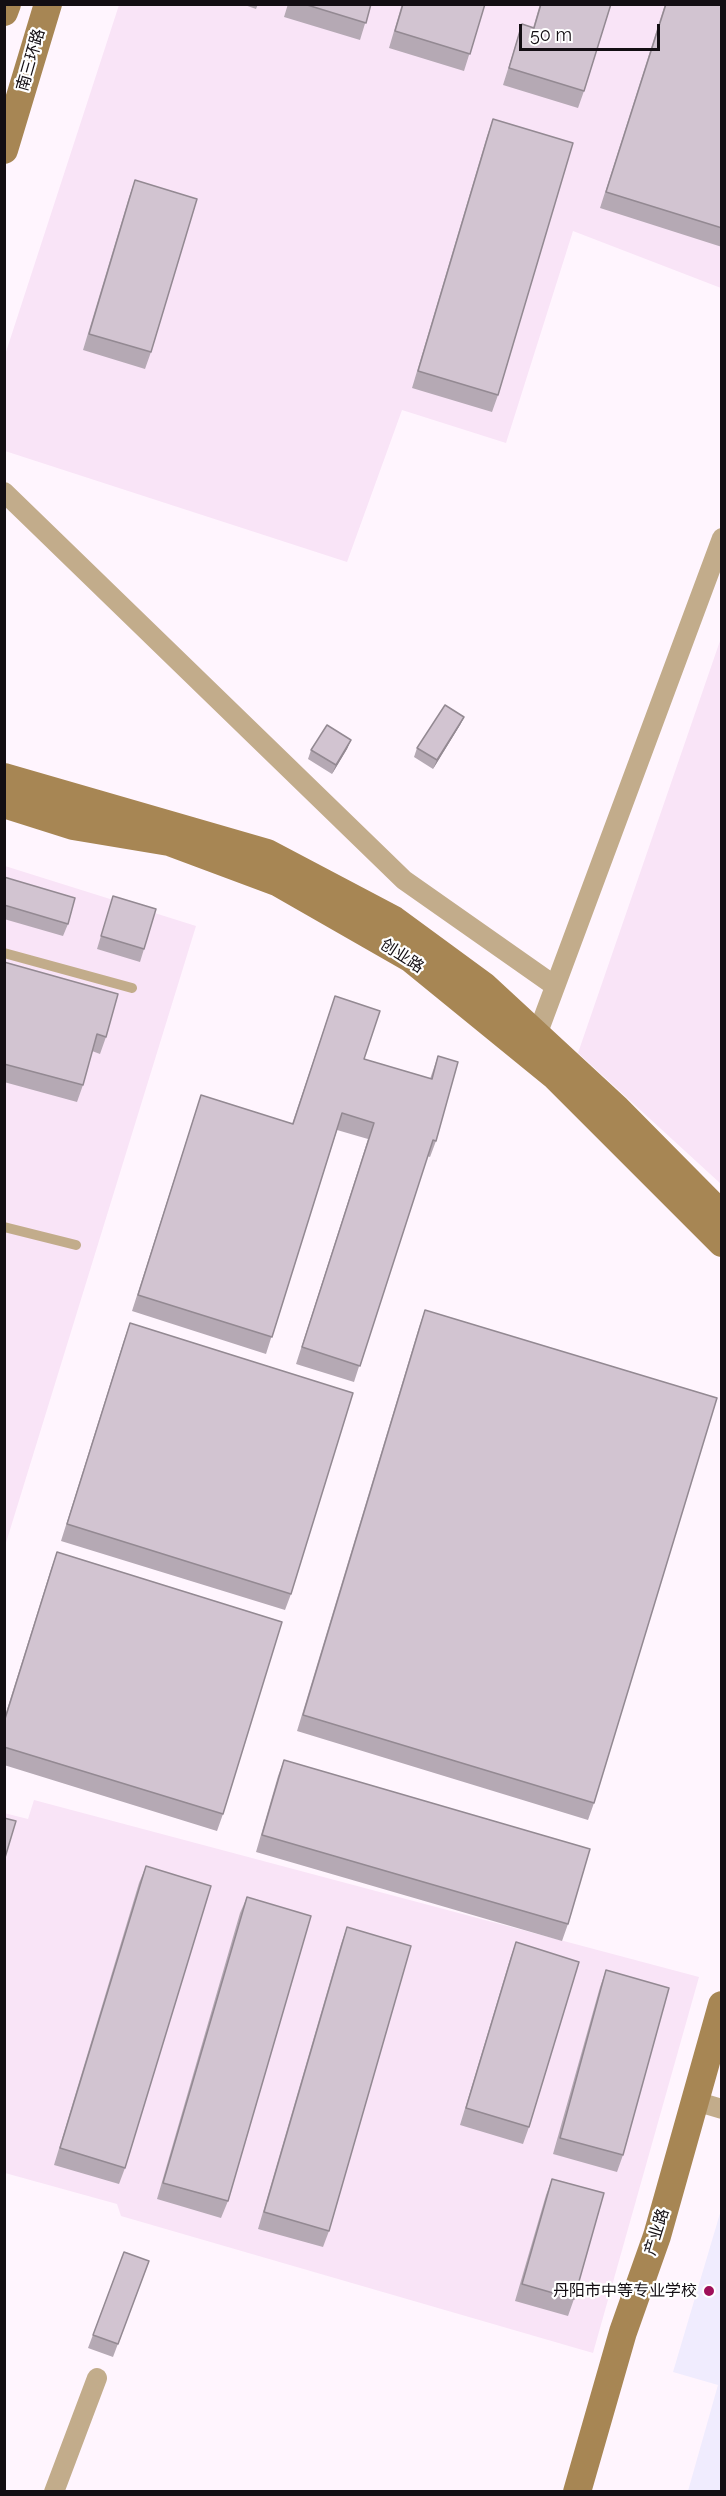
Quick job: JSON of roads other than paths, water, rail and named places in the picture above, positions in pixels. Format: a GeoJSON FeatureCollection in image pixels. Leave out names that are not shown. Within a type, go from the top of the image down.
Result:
{"type":"FeatureCollection","features":[{"type":"Feature","properties":{"kind":"street"},"geometry":{"type":"LineString","coordinates":[[4,12],[7,4]]}},
{"type":"Feature","properties":{"kind":"street","name":"南三环路"},"geometry":{"type":"LineString","coordinates":[[4,150],[48,4]]}},
{"type":"Feature","properties":{"kind":"street"},"geometry":{"type":"LineString","coordinates":[[4,492],[404,880],[555,986]]}},
{"type":"Feature","properties":{"kind":"street"},"geometry":{"type":"LineString","coordinates":[[537,1035],[722,538]]}},
{"type":"Feature","properties":{"kind":"street","name":"创业路"},"geometry":{"type":"LineString","coordinates":[[4,777],[267,853],[394,920],[484,986],[617,1109],[722,1215]]}},
{"type":"Feature","properties":{"kind":"street","name":"创业路"},"geometry":{"type":"LineString","coordinates":[[4,804],[73,826],[169,842],[279,883],[410,958],[556,1077],[722,1243]]}},
{"type":"Feature","properties":{"kind":"street","name":"产业路"},"geometry":{"type":"LineString","coordinates":[[577,2492],[610,2372],[657,2236],[722,2006]]}},
{"type":"Feature","properties":{"kind":"street"},"geometry":{"type":"LineString","coordinates":[[694,2101],[722,2109]]}},
{"type":"Feature","properties":{"kind":"street"},"geometry":{"type":"LineString","coordinates":[[54,2492],[97,2378]]}},
{"type":"Feature","properties":{"kind":"lane"},"geometry":{"type":"LineString","coordinates":[[4,953],[132,987]]}},
{"type":"Feature","properties":{"kind":"lane"},"geometry":{"type":"LineString","coordinates":[[4,1227],[76,1245]]}},
{"type":"Feature","properties":{"kind":"place","name":"丹阳市中等专业学校"},"geometry":{"type":"Point","coordinates":[709,2291]}}]}
